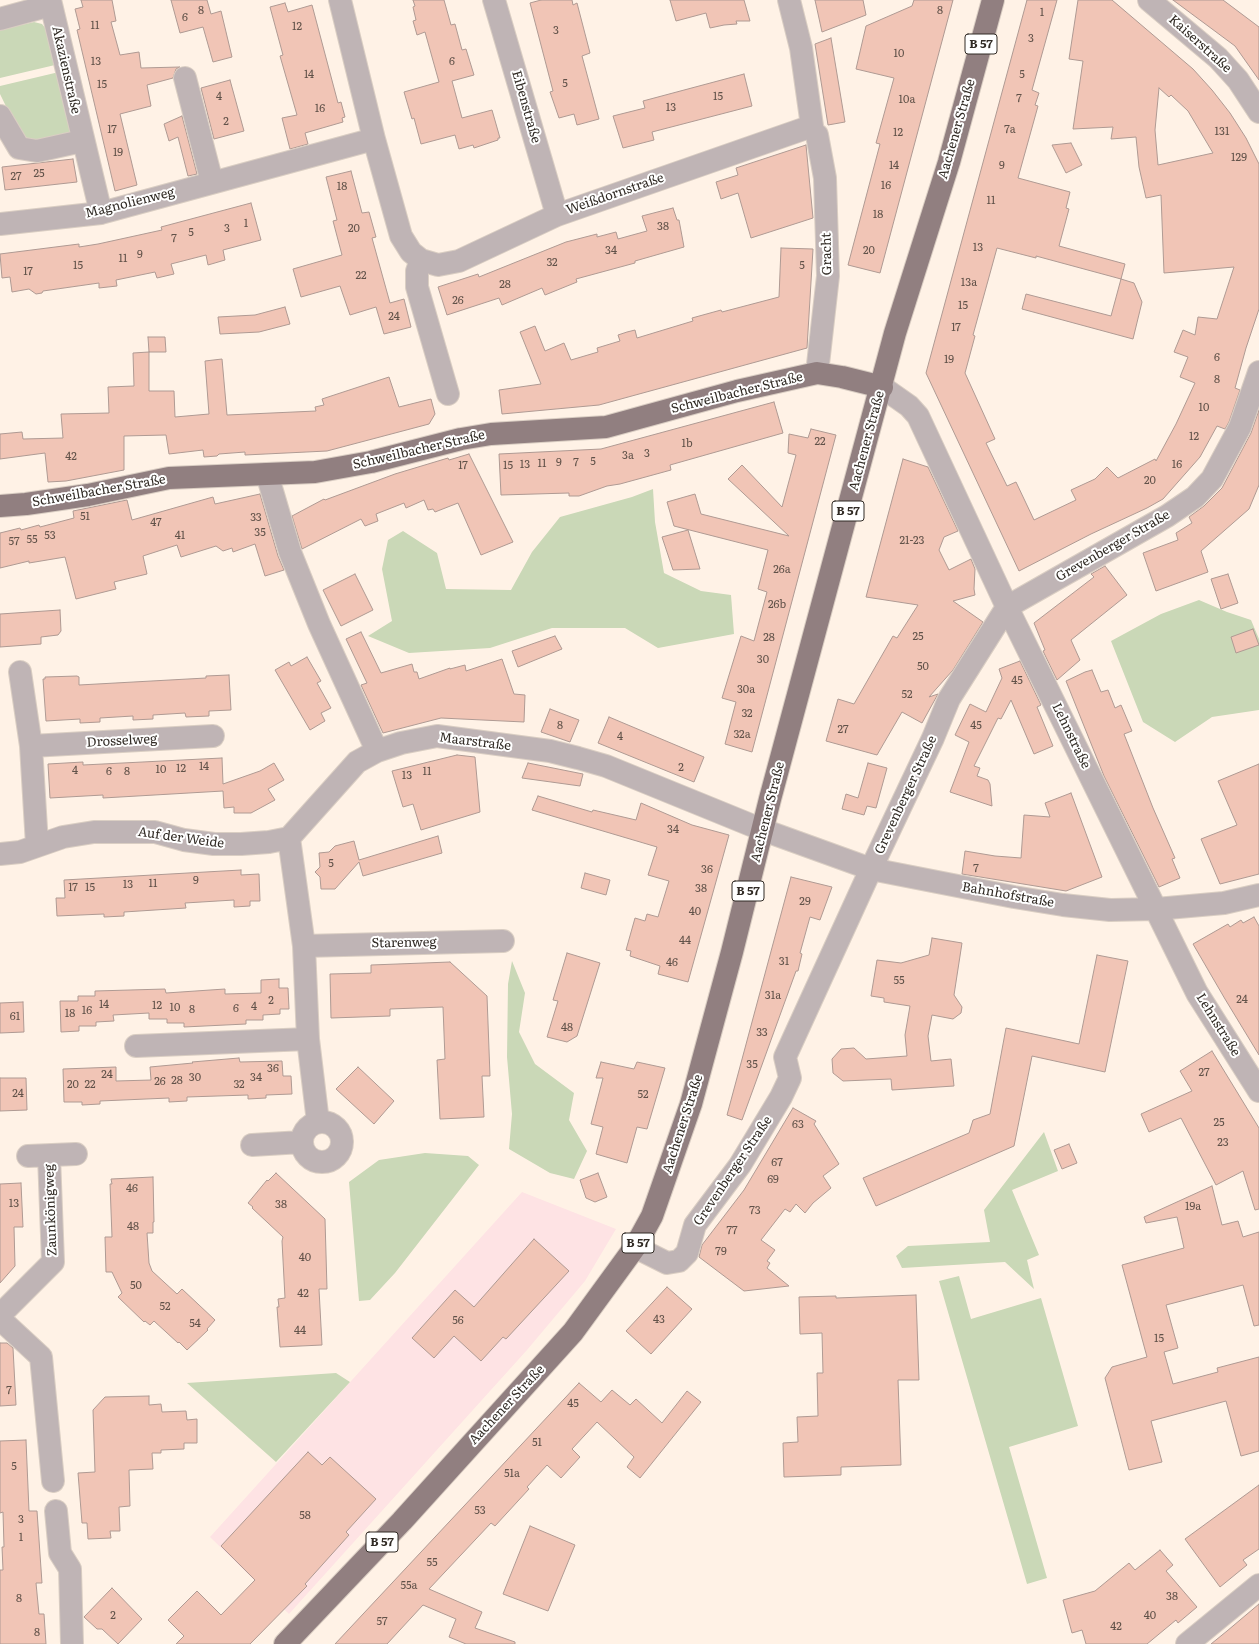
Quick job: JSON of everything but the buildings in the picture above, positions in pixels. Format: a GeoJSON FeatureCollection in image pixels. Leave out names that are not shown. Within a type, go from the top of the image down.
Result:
{"type":"FeatureCollection","features":[{"type":"Feature","properties":{"kind":"main road","name":"Aachener Straße"},"geometry":{"type":"LineString","coordinates":[[285,1644],[402,1521],[548,1361],[588,1313],[635,1247],[652,1216],[691,1104],[898,323],[949,162],[993,0]]}},
{"type":"Feature","properties":{"kind":"main road","name":"Schweilbacher Straße"},"geometry":{"type":"LineString","coordinates":[[0,506],[26,504],[88,495],[169,478],[315,472],[371,462],[461,439],[491,434],[606,427],[737,390],[817,373],[842,377],[882,387]]}},
{"type":"Feature","properties":{"kind":"street"},"geometry":{"type":"LineString","coordinates":[[340,0],[374,139],[401,236],[411,252],[422,260],[417,271],[417,287],[448,394]]}},
{"type":"Feature","properties":{"kind":"street","name":"Eibenstraße"},"geometry":{"type":"LineString","coordinates":[[494,0],[557,214]]}},
{"type":"Feature","properties":{"kind":"street","name":"Gracht"},"geometry":{"type":"LineString","coordinates":[[790,0],[801,48],[825,178],[828,276],[817,373]]}},
{"type":"Feature","properties":{"kind":"street","name":"Kaiserstraße"},"geometry":{"type":"LineString","coordinates":[[1149,0],[1218,58],[1238,80],[1259,112]]}},
{"type":"Feature","properties":{"kind":"street"},"geometry":{"type":"LineString","coordinates":[[0,19],[50,2]]}},
{"type":"Feature","properties":{"kind":"street","name":"Akazienstraße"},"geometry":{"type":"LineString","coordinates":[[50,2],[82,141],[101,213]]}},
{"type":"Feature","properties":{"kind":"street"},"geometry":{"type":"LineString","coordinates":[[185,78],[212,182]]}},
{"type":"Feature","properties":{"kind":"street"},"geometry":{"type":"LineString","coordinates":[[0,116],[18,148],[36,151],[82,141]]}},
{"type":"Feature","properties":{"kind":"street","name":"Weißdornstraße"},"geometry":{"type":"LineString","coordinates":[[422,260],[438,265],[459,261],[557,214],[815,130]]}},
{"type":"Feature","properties":{"kind":"street","name":"Magnolienweg"},"geometry":{"type":"LineString","coordinates":[[0,224],[101,213],[374,139]]}},
{"type":"Feature","properties":{"kind":"street","name":"Grevenberger Straße"},"geometry":{"type":"LineString","coordinates":[[635,1247],[667,1264],[679,1261],[687,1253],[695,1225],[740,1165],[781,1097],[790,1078],[785,1057],[933,738],[949,699],[1007,606],[1167,516],[1195,497],[1212,480],[1240,427],[1259,372]]}},
{"type":"Feature","properties":{"kind":"street","name":"Lehnstraße"},"geometry":{"type":"LineString","coordinates":[[882,387],[909,406],[918,416],[1007,606],[1197,993],[1259,1091]]}},
{"type":"Feature","properties":{"kind":"street"},"geometry":{"type":"LineString","coordinates":[[267,474],[290,552],[319,624],[377,751],[357,762],[290,838],[304,946],[308,1039],[318,1122]]}},
{"type":"Feature","properties":{"kind":"street"},"geometry":{"type":"LineString","coordinates":[[20,672],[31,746],[37,845]]}},
{"type":"Feature","properties":{"kind":"street","name":"Drosselweg"},"geometry":{"type":"LineString","coordinates":[[31,746],[213,736]]}},
{"type":"Feature","properties":{"kind":"street","name":"Maarstraße"},"geometry":{"type":"LineString","coordinates":[[377,751],[401,743],[437,736],[550,751],[606,766],[763,830]]}},
{"type":"Feature","properties":{"kind":"street","name":"Bahnhofstraße"},"geometry":{"type":"LineString","coordinates":[[763,830],[871,869],[1063,906],[1110,910],[1156,909],[1224,904],[1259,895]]}},
{"type":"Feature","properties":{"kind":"street","name":"Auf der Weide"},"geometry":{"type":"LineString","coordinates":[[0,854],[20,852],[62,836],[94,832],[155,832],[184,840],[214,844],[269,842],[290,838]]}},
{"type":"Feature","properties":{"kind":"street","name":"Starenweg"},"geometry":{"type":"LineString","coordinates":[[304,946],[503,941]]}},
{"type":"Feature","properties":{"kind":"street"},"geometry":{"type":"LineString","coordinates":[[136,1046],[308,1039]]}},
{"type":"Feature","properties":{"kind":"street"},"geometry":{"type":"LineString","coordinates":[[324,1121],[337,1127],[343,1139],[343,1146],[340,1152],[332,1160],[318,1162],[307,1155],[303,1149],[302,1142],[306,1129],[318,1122],[324,1121]]}},
{"type":"Feature","properties":{"kind":"street"},"geometry":{"type":"LineString","coordinates":[[252,1145],[302,1142]]}},
{"type":"Feature","properties":{"kind":"street"},"geometry":{"type":"LineString","coordinates":[[28,1156],[76,1154]]}},
{"type":"Feature","properties":{"kind":"street","name":"Zaunkönigweg"},"geometry":{"type":"LineString","coordinates":[[0,1315],[53,1262],[49,1156]]}},
{"type":"Feature","properties":{"kind":"street"},"geometry":{"type":"LineString","coordinates":[[0,1319],[42,1357],[53,1481]]}},
{"type":"Feature","properties":{"kind":"street"},"geometry":{"type":"LineString","coordinates":[[56,1511],[60,1553],[70,1569],[72,1644]]}},
{"type":"Feature","properties":{"kind":"street"},"geometry":{"type":"LineString","coordinates":[[1187,1644],[1259,1585]]}},
{"type":"Feature","properties":{"kind":"shaded area"},"geometry":{"type":"Polygon","coordinates":[[[522,1192],[616,1229],[585,1281],[527,1350],[289,1614],[210,1537],[522,1192]]]}},
{"type":"Feature","properties":{"kind":"green space"},"geometry":{"type":"Polygon","coordinates":[[[34,22],[42,24],[46,29],[55,65],[0,78],[0,30],[34,22]]]}},
{"type":"Feature","properties":{"kind":"green space"},"geometry":{"type":"Polygon","coordinates":[[[59,72],[75,135],[38,144],[22,139],[0,94],[0,86],[59,72]]]}},
{"type":"Feature","properties":{"kind":"green space"},"geometry":{"type":"Polygon","coordinates":[[[653,489],[655,522],[664,573],[701,591],[731,595],[734,634],[658,648],[625,628],[552,628],[490,648],[409,653],[368,636],[392,621],[382,569],[388,540],[403,531],[437,553],[446,589],[511,590],[532,552],[560,517],[632,497],[653,489]]]}},
{"type":"Feature","properties":{"kind":"green space"},"geometry":{"type":"Polygon","coordinates":[[[1199,600],[1251,620],[1259,639],[1259,710],[1212,717],[1175,742],[1143,722],[1111,641],[1161,614],[1199,600]]]}},
{"type":"Feature","properties":{"kind":"green space"},"geometry":{"type":"Polygon","coordinates":[[[512,961],[525,993],[519,1032],[535,1064],[574,1093],[569,1120],[587,1151],[574,1179],[550,1173],[509,1149],[512,1114],[507,1057],[508,984],[512,961]]]}},
{"type":"Feature","properties":{"kind":"green space"},"geometry":{"type":"Polygon","coordinates":[[[1044,1132],[1058,1171],[1012,1190],[1039,1255],[1027,1260],[1034,1289],[1005,1262],[902,1268],[896,1256],[908,1246],[990,1242],[984,1210],[1044,1132]]]}},
{"type":"Feature","properties":{"kind":"green space"},"geometry":{"type":"Polygon","coordinates":[[[425,1153],[468,1156],[479,1165],[395,1273],[370,1300],[359,1301],[349,1182],[379,1160],[425,1153]]]}},
{"type":"Feature","properties":{"kind":"green space"},"geometry":{"type":"Polygon","coordinates":[[[959,1276],[971,1319],[1041,1298],[1078,1426],[1009,1447],[1047,1578],[1027,1584],[939,1281],[959,1276]]]}},
{"type":"Feature","properties":{"kind":"green space"},"geometry":{"type":"Polygon","coordinates":[[[336,1373],[350,1382],[276,1462],[187,1383],[336,1373]]]}}]}
